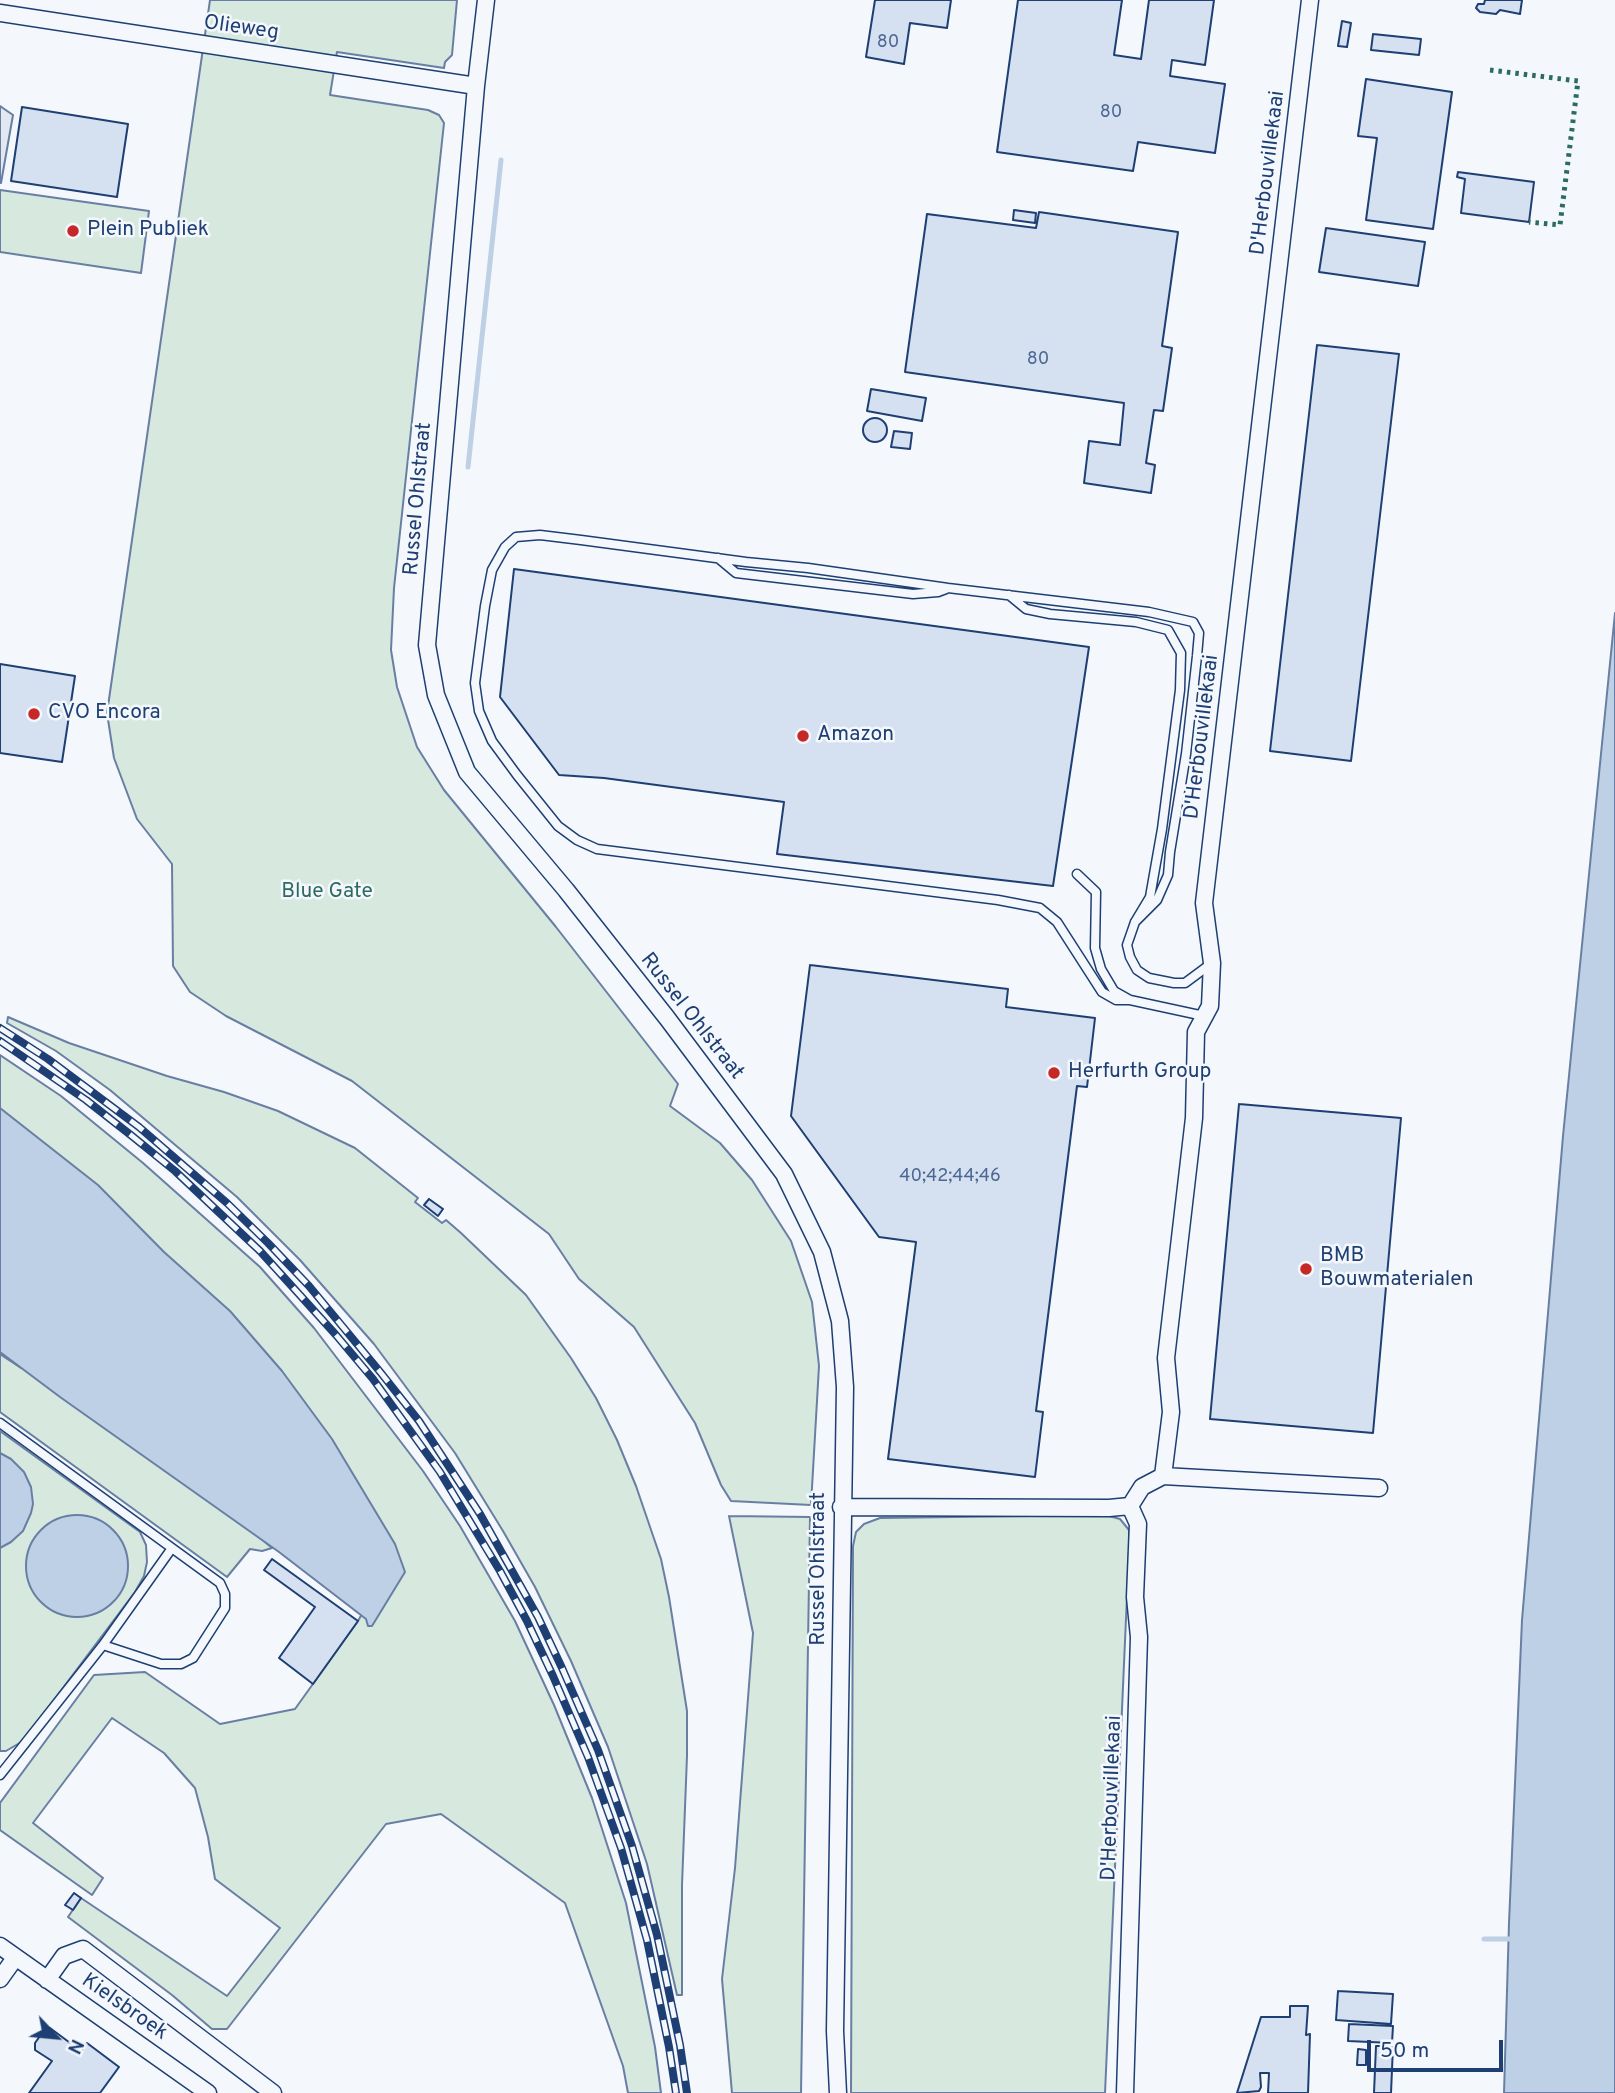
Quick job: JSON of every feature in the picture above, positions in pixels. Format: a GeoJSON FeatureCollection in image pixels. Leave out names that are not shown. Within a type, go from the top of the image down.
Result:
{"type":"FeatureCollection","features":[{"type":"Feature","properties":{"kind":"street","name":"Russel Ohlstraat"},"geometry":{"type":"LineString","coordinates":[[486,0],[476,86],[427,645],[436,695],[467,772],[566,890],[667,1018],[784,1174],[822,1252],[840,1321],[845,1387],[841,1507],[835,2031],[838,2093]]}},
{"type":"Feature","properties":{"kind":"street","name":"D'Herbouvillekaai"},"geometry":{"type":"LineString","coordinates":[[1163,1476],[1171,1412],[1166,1358],[1194,1118],[1196,1032],[1210,1006],[1212,962],[1204,903],[1310,0]]}},
{"type":"Feature","properties":{"kind":"street","name":"Olieweg"},"geometry":{"type":"LineString","coordinates":[[0,13],[476,86]]}},
{"type":"Feature","properties":{"kind":"street"},"geometry":{"type":"LineString","coordinates":[[841,1507],[1130,1506],[1142,1487],[1163,1476],[1379,1488]]}},
{"type":"Feature","properties":{"kind":"street","name":"D'Herbouvillekaai"},"geometry":{"type":"LineString","coordinates":[[1125,2093],[1139,1637],[1135,1597],[1138,1524],[1130,1506]]}},
{"type":"Feature","properties":{"kind":"street","name":"Kielsbroek"},"geometry":{"type":"LineString","coordinates":[[0,1947],[208,2093]]}},
{"type":"Feature","properties":{"kind":"street"},"geometry":{"type":"LineString","coordinates":[[47,1980],[64,1955],[83,1949],[273,2093]]}},
{"type":"Feature","properties":{"kind":"street"},"geometry":{"type":"LineString","coordinates":[[0,1979],[15,1958]]}},
{"type":"Feature","properties":{"kind":"lane"},"geometry":{"type":"LineString","coordinates":[[1130,999],[1116,1000],[1102,992],[1057,922],[1040,908],[998,900],[597,849],[577,840],[558,826],[492,741],[479,711],[475,683],[485,606],[492,570],[505,547],[516,537],[540,535],[1172,616],[1193,622],[1199,633],[1186,754],[1168,875],[1157,900],[1135,922]]}},
{"type":"Feature","properties":{"kind":"lane"},"geometry":{"type":"LineString","coordinates":[[718,558],[736,573],[913,594],[938,592],[948,588]]}},
{"type":"Feature","properties":{"kind":"lane"},"geometry":{"type":"LineString","coordinates":[[1009,596],[1026,609],[1050,614],[1136,622],[1168,630],[1181,653],[1180,690],[1150,897],[1135,922],[1127,945],[1137,970],[1149,978],[1174,983],[1185,983],[1212,962]]}},
{"type":"Feature","properties":{"kind":"lane"},"geometry":{"type":"LineString","coordinates":[[1077,874],[1096,892],[1095,948],[1101,969],[1114,991],[1130,999],[1204,1016]]}},
{"type":"Feature","properties":{"kind":"lane"},"geometry":{"type":"LineString","coordinates":[[0,1423],[220,1583],[225,1594],[225,1608],[193,1658],[181,1664],[161,1664],[103,1645]]}},
{"type":"Feature","properties":{"kind":"lane"},"geometry":{"type":"LineString","coordinates":[[1,1773],[103,1645],[172,1548]]}},
{"type":"Feature","properties":{"kind":"green space","name":"Blue Gate"},"geometry":{"type":"Polygon","coordinates":[[[210,0],[457,0],[452,55],[445,62],[444,68],[337,52],[330,95],[428,110],[439,115],[444,123],[394,588],[391,650],[397,687],[417,747],[444,790],[556,927],[678,1084],[670,1106],[720,1143],[752,1180],[791,1241],[812,1302],[819,1366],[811,1505],[731,1501],[721,1485],[695,1423],[634,1327],[579,1279],[549,1234],[352,1081],[226,1016],[190,992],[173,966],[172,864],[137,819],[114,758],[107,713],[210,0]]]}},
{"type":"Feature","properties":{"kind":"green space","name":"Plein Publiek"},"geometry":{"type":"Polygon","coordinates":[[[0,190],[149,211],[141,273],[0,252],[0,190]]]}},
{"type":"Feature","properties":{"kind":"green space"},"geometry":{"type":"Polygon","coordinates":[[[8,1017],[69,1043],[278,1111],[355,1148],[418,1198],[415,1202],[442,1223],[446,1220],[526,1295],[571,1358],[596,1398],[636,1486],[661,1559],[669,1597],[687,1711],[682,1995],[677,1995],[647,1864],[608,1747],[535,1587],[455,1453],[374,1344],[300,1260],[237,1197],[110,1090],[56,1051],[7,1023],[8,1017]]]}},
{"type":"Feature","properties":{"kind":"green space"},"geometry":{"type":"Polygon","coordinates":[[[0,1055],[61,1096],[143,1163],[260,1267],[314,1328],[423,1471],[460,1526],[515,1621],[554,1705],[592,1798],[626,1903],[655,2047],[661,2093],[628,2093],[623,2066],[565,1903],[441,1814],[386,1824],[227,2029],[212,2029],[172,1995],[68,1917],[81,1898],[227,1996],[280,1928],[215,1879],[208,1837],[195,1788],[164,1753],[112,1718],[33,1823],[103,1878],[92,1895],[0,1830],[0,1803],[94,1675],[145,1672],[220,1724],[295,1709],[358,1621],[387,1569],[0,1165],[0,1055]]]}},
{"type":"Feature","properties":{"kind":"green space"},"geometry":{"type":"Polygon","coordinates":[[[0,1318],[272,1548],[262,1551],[250,1549],[227,1577],[0,1412],[0,1354],[21,1368],[0,1352],[0,1318]]]}},
{"type":"Feature","properties":{"kind":"green space"},"geometry":{"type":"Polygon","coordinates":[[[0,1431],[140,1532],[146,1545],[147,1562],[144,1576],[135,1592],[23,1741],[6,1751],[0,1751],[0,1431]]]}},
{"type":"Feature","properties":{"kind":"green space"},"geometry":{"type":"Polygon","coordinates":[[[1105,1515],[1120,1519],[1129,1530],[1129,1551],[1105,2093],[851,2093],[853,1546],[856,1532],[864,1524],[880,1518],[1105,1515]]]}},
{"type":"Feature","properties":{"kind":"green space"},"geometry":{"type":"Polygon","coordinates":[[[729,1516],[810,1517],[801,2093],[732,2093],[722,1979],[735,1868],[753,1633],[729,1516]]]}},
{"type":"Feature","properties":{"kind":"shaded area"},"geometry":{"type":"Polygon","coordinates":[[[0,106],[13,115],[1,183],[0,183],[0,106]]]}},
{"type":"Feature","properties":{"kind":"water"},"geometry":{"type":"Polygon","coordinates":[[[1615,613],[1615,2093],[1504,2093],[1522,1620],[1563,1136],[1615,613]]]}},
{"type":"Feature","properties":{"kind":"water"},"geometry":{"type":"Polygon","coordinates":[[[0,1108],[98,1185],[164,1252],[230,1311],[282,1371],[332,1439],[395,1544],[405,1572],[372,1626],[368,1626],[366,1619],[279,1552],[0,1352],[0,1108]]]}},
{"type":"Feature","properties":{"kind":"water"},"geometry":{"type":"Polygon","coordinates":[[[0,1453],[11,1459],[24,1472],[31,1487],[33,1504],[23,1531],[0,1548],[0,1453]]]}},
{"type":"Feature","properties":{"kind":"water"},"geometry":{"type":"Polygon","coordinates":[[[77,1515],[97,1518],[120,1537],[125,1546],[128,1566],[125,1586],[106,1609],[97,1614],[77,1617],[57,1614],[34,1595],[29,1586],[26,1566],[29,1546],[48,1523],[57,1518],[77,1515]]]}},
{"type":"Feature","properties":{"kind":"building"},"geometry":{"type":"Polygon","coordinates":[[[875,0],[951,0],[947,28],[910,23],[904,64],[866,57],[875,0]]]}},
{"type":"Feature","properties":{"kind":"building"},"geometry":{"type":"Polygon","coordinates":[[[1018,0],[1122,0],[1114,55],[1141,59],[1149,0],[1214,0],[1205,65],[1172,60],[1170,76],[1225,84],[1215,153],[1138,142],[1133,171],[997,152],[1018,0]]]}},
{"type":"Feature","properties":{"kind":"building"},"geometry":{"type":"Polygon","coordinates":[[[1485,0],[1522,0],[1520,14],[1500,10],[1496,14],[1480,12],[1476,8],[1478,4],[1484,4],[1485,0]]]}},
{"type":"Feature","properties":{"kind":"building"},"geometry":{"type":"Polygon","coordinates":[[[1342,21],[1351,23],[1347,47],[1338,46],[1342,21]]]}},
{"type":"Feature","properties":{"kind":"building"},"geometry":{"type":"Polygon","coordinates":[[[1373,34],[1421,39],[1419,55],[1371,50],[1373,34]]]}},
{"type":"Feature","properties":{"kind":"building"},"geometry":{"type":"Polygon","coordinates":[[[1366,79],[1452,92],[1433,229],[1366,220],[1377,138],[1358,136],[1366,79]]]}},
{"type":"Feature","properties":{"kind":"building","name":"Plein Publiek"},"geometry":{"type":"Polygon","coordinates":[[[22,107],[128,124],[117,197],[11,181],[22,107]]]}},
{"type":"Feature","properties":{"kind":"building"},"geometry":{"type":"Polygon","coordinates":[[[1458,172],[1534,182],[1529,222],[1461,213],[1465,179],[1457,177],[1458,172]]]}},
{"type":"Feature","properties":{"kind":"building"},"geometry":{"type":"Polygon","coordinates":[[[1014,210],[1036,213],[1035,223],[1013,220],[1014,210]]]}},
{"type":"Feature","properties":{"kind":"building"},"geometry":{"type":"Polygon","coordinates":[[[1039,212],[1178,232],[1162,346],[1172,348],[1163,411],[1154,410],[1146,463],[1155,465],[1151,493],[1084,483],[1089,441],[1120,445],[1124,403],[905,372],[927,214],[1036,228],[1039,212]]]}},
{"type":"Feature","properties":{"kind":"building"},"geometry":{"type":"Polygon","coordinates":[[[1326,228],[1425,242],[1418,286],[1319,272],[1326,228]]]}},
{"type":"Feature","properties":{"kind":"building"},"geometry":{"type":"Polygon","coordinates":[[[1317,345],[1399,354],[1351,761],[1270,751],[1317,345]]]}},
{"type":"Feature","properties":{"kind":"building"},"geometry":{"type":"Polygon","coordinates":[[[871,389],[926,398],[922,421],[867,411],[871,389]]]}},
{"type":"Feature","properties":{"kind":"building"},"geometry":{"type":"Polygon","coordinates":[[[875,418],[886,425],[887,430],[880,441],[875,442],[864,435],[863,430],[870,419],[875,418]]]}},
{"type":"Feature","properties":{"kind":"building"},"geometry":{"type":"Polygon","coordinates":[[[894,431],[912,433],[910,449],[891,447],[894,431]]]}},
{"type":"Feature","properties":{"kind":"building","name":"Amazon"},"geometry":{"type":"Polygon","coordinates":[[[514,569],[1089,647],[1053,886],[777,854],[784,802],[604,778],[559,775],[500,697],[514,569]]]}},
{"type":"Feature","properties":{"kind":"building","name":"CVO Encora"},"geometry":{"type":"Polygon","coordinates":[[[0,664],[75,676],[62,762],[0,753],[0,664]]]}},
{"type":"Feature","properties":{"kind":"building"},"geometry":{"type":"Polygon","coordinates":[[[810,965],[1008,989],[1006,1007],[1095,1018],[1087,1087],[1077,1086],[1036,1411],[1043,1412],[1035,1477],[888,1459],[916,1242],[879,1237],[791,1116],[810,965]]]}},
{"type":"Feature","properties":{"kind":"building","name":"BMB Bouwmaterialen"},"geometry":{"type":"Polygon","coordinates":[[[1239,1104],[1401,1118],[1373,1433],[1210,1419],[1239,1104]]]}},
{"type":"Feature","properties":{"kind":"building"},"geometry":{"type":"Polygon","coordinates":[[[429,1199],[443,1209],[438,1216],[424,1205],[429,1199]]]}},
{"type":"Feature","properties":{"kind":"building"},"geometry":{"type":"Polygon","coordinates":[[[272,1559],[358,1621],[313,1684],[279,1658],[315,1607],[264,1570],[272,1559]]]}},
{"type":"Feature","properties":{"kind":"building"},"geometry":{"type":"Polygon","coordinates":[[[74,1893],[81,1898],[73,1910],[65,1905],[74,1893]]]}},
{"type":"Feature","properties":{"kind":"building"},"geometry":{"type":"Polygon","coordinates":[[[1338,1991],[1393,1994],[1391,2024],[1336,2020],[1338,1991]]]}},
{"type":"Feature","properties":{"kind":"building"},"geometry":{"type":"Polygon","coordinates":[[[1290,2006],[1308,2006],[1308,2093],[1268,2093],[1269,2073],[1260,2073],[1259,2091],[1237,2093],[1261,2017],[1290,2017],[1290,2006]]]}},
{"type":"Feature","properties":{"kind":"building"},"geometry":{"type":"Polygon","coordinates":[[[1349,2024],[1393,2026],[1392,2043],[1348,2041],[1349,2024]]]}},
{"type":"Feature","properties":{"kind":"building"},"geometry":{"type":"Polygon","coordinates":[[[50,2028],[81,2051],[87,2043],[119,2067],[100,2093],[29,2093],[52,2061],[35,2050],[35,2043],[45,2029],[50,2028]]]}},
{"type":"Feature","properties":{"kind":"building"},"geometry":{"type":"Polygon","coordinates":[[[1376,2046],[1393,2046],[1391,2093],[1374,2093],[1376,2046]]]}},
{"type":"Feature","properties":{"kind":"building"},"geometry":{"type":"Polygon","coordinates":[[[1358,2049],[1366,2050],[1366,2065],[1357,2065],[1358,2049]]]}},
{"type":"Feature","properties":{"kind":"waterway"},"geometry":{"type":"LineString","coordinates":[[468,467],[501,160]]}},
{"type":"Feature","properties":{"kind":"waterway"},"geometry":{"type":"LineString","coordinates":[[1484,1939],[1512,1939]]}},
{"type":"Feature","properties":{"kind":"railway"},"geometry":{"type":"LineString","coordinates":[[0,1028],[48,1059],[139,1127],[227,1203],[268,1243],[309,1286],[419,1421],[480,1514],[538,1617],[598,1750],[632,1846],[657,1935],[687,2093]]}},
{"type":"Feature","properties":{"kind":"railway"},"geometry":{"type":"LineString","coordinates":[[0,1041],[86,1100],[132,1136],[175,1171],[260,1251],[373,1379],[440,1472],[527,1621],[588,1757],[621,1848],[647,1940],[676,2093]]}},
{"type":"Feature","properties":{"kind":"hedge"},"geometry":{"type":"LineString","coordinates":[[1490,70],[1578,81],[1560,225],[1529,222]]}},
{"type":"Feature","properties":{"kind":"place","name":"Plein Publiek"},"geometry":{"type":"Point","coordinates":[73,231]}},
{"type":"Feature","properties":{"kind":"place","name":"CVO Encora"},"geometry":{"type":"Point","coordinates":[34,714]}},
{"type":"Feature","properties":{"kind":"place","name":"Amazon"},"geometry":{"type":"Point","coordinates":[803,736]}},
{"type":"Feature","properties":{"kind":"place","name":"Herfurth Group"},"geometry":{"type":"Point","coordinates":[1054,1073]}},
{"type":"Feature","properties":{"kind":"place","name":"BMB Bouwmaterialen"},"geometry":{"type":"Point","coordinates":[1306,1269]}}]}
